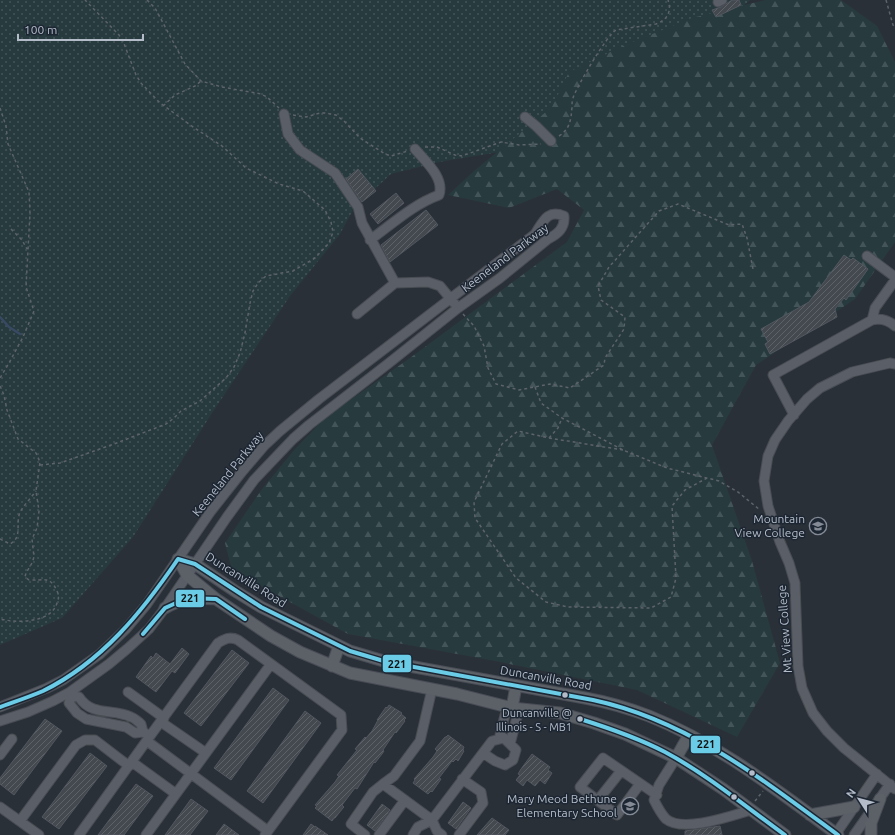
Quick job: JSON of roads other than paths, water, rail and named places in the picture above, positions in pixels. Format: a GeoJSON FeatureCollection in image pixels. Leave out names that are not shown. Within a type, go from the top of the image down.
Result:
{"type":"FeatureCollection","features":[{"type":"Feature","properties":{"kind":"main road","name":"Duncanville Road"},"geometry":{"type":"LineString","coordinates":[[178,558],[195,564],[261,607],[350,651],[387,662],[613,704],[648,716],[689,734],[759,777],[836,835]]}},
{"type":"Feature","properties":{"kind":"main road"},"geometry":{"type":"LineString","coordinates":[[178,558],[187,575],[216,599],[271,636],[300,652],[350,673],[458,694],[512,708],[560,713],[625,734],[676,758],[722,789],[753,805],[784,835]]}},
{"type":"Feature","properties":{"kind":"main road"},"geometry":{"type":"LineString","coordinates":[[165,608],[187,598],[216,599]]}},
{"type":"Feature","properties":{"kind":"main road"},"geometry":{"type":"LineString","coordinates":[[332,666],[339,646]]}},
{"type":"Feature","properties":{"kind":"main road"},"geometry":{"type":"LineString","coordinates":[[512,708],[516,686]]}},
{"type":"Feature","properties":{"kind":"main road"},"geometry":{"type":"LineString","coordinates":[[676,758],[689,734]]}},
{"type":"Feature","properties":{"kind":"main road"},"geometry":{"type":"LineString","coordinates":[[871,835],[871,823],[880,799]]}},
{"type":"Feature","properties":{"kind":"main road"},"geometry":{"type":"LineString","coordinates":[[810,815],[854,807]]}},
{"type":"Feature","properties":{"kind":"street"},"geometry":{"type":"LineString","coordinates":[[284,114],[288,134],[300,150],[334,174],[358,207],[362,223],[370,240],[395,283]]}},
{"type":"Feature","properties":{"kind":"street"},"geometry":{"type":"LineString","coordinates":[[525,117],[551,141]]}},
{"type":"Feature","properties":{"kind":"street"},"geometry":{"type":"LineString","coordinates":[[370,240],[406,213],[439,195],[439,182],[433,170],[415,149]]}},
{"type":"Feature","properties":{"kind":"street","name":"Keeneland Parkway"},"geometry":{"type":"LineString","coordinates":[[0,707],[63,680],[100,654],[126,630],[147,604],[211,511],[241,473],[280,431],[319,399],[535,234],[550,214],[564,216],[564,224],[556,235],[548,239],[500,278],[458,308],[293,439],[254,480],[165,608],[148,629],[127,649],[71,694],[28,712],[0,721]]}},
{"type":"Feature","properties":{"kind":"street"},"geometry":{"type":"LineString","coordinates":[[867,256],[895,276]]}},
{"type":"Feature","properties":{"kind":"street"},"geometry":{"type":"LineString","coordinates":[[872,320],[875,308],[895,280]]}},
{"type":"Feature","properties":{"kind":"street"},"geometry":{"type":"LineString","coordinates":[[357,314],[395,283],[428,282],[440,286],[458,308]]}},
{"type":"Feature","properties":{"kind":"street"},"geometry":{"type":"LineString","coordinates":[[794,415],[773,375],[872,320],[880,318],[891,322],[895,326]]}},
{"type":"Feature","properties":{"kind":"street","name":"Mt View College"},"geometry":{"type":"LineString","coordinates":[[854,835],[880,799],[892,786],[844,748],[812,713],[802,688],[798,666],[795,583],[768,506],[764,481],[768,456],[775,440],[807,399],[816,391],[852,372],[890,363],[895,364]]}},
{"type":"Feature","properties":{"kind":"street"},"geometry":{"type":"LineString","coordinates":[[211,511],[225,520]]}},
{"type":"Feature","properties":{"kind":"street"},"geometry":{"type":"LineString","coordinates":[[63,680],[71,694],[80,697],[88,707],[131,717],[141,724],[147,736],[191,774],[267,833],[342,730],[341,716],[238,640],[235,638],[226,638],[218,643],[162,720],[147,736],[130,764],[79,835]]}},
{"type":"Feature","properties":{"kind":"street"},"geometry":{"type":"LineString","coordinates":[[146,835],[271,664]]}},
{"type":"Feature","properties":{"kind":"street"},"geometry":{"type":"LineString","coordinates":[[365,835],[351,824],[373,792],[394,776],[420,741],[432,689]]}},
{"type":"Feature","properties":{"kind":"street"},"geometry":{"type":"LineString","coordinates":[[128,692],[206,753]]}},
{"type":"Feature","properties":{"kind":"street"},"geometry":{"type":"LineString","coordinates":[[71,694],[69,703],[77,713],[86,719],[126,727],[135,733],[147,736]]}},
{"type":"Feature","properties":{"kind":"street"},"geometry":{"type":"LineString","coordinates":[[499,739],[505,715],[512,708],[517,717],[510,744]]}},
{"type":"Feature","properties":{"kind":"street"},"geometry":{"type":"LineString","coordinates":[[102,722],[106,712]]}},
{"type":"Feature","properties":{"kind":"street"},"geometry":{"type":"LineString","coordinates":[[413,835],[418,827],[432,820],[492,741],[504,738],[516,750],[514,760],[505,765],[495,761],[483,753]]}},
{"type":"Feature","properties":{"kind":"street"},"geometry":{"type":"LineString","coordinates":[[0,755],[12,739]]}},
{"type":"Feature","properties":{"kind":"street"},"geometry":{"type":"LineString","coordinates":[[20,821],[76,745],[85,740],[95,740],[176,794]]}},
{"type":"Feature","properties":{"kind":"street"},"geometry":{"type":"LineString","coordinates":[[639,786],[617,815],[580,787],[603,758],[639,786],[656,797]]}},
{"type":"Feature","properties":{"kind":"street"},"geometry":{"type":"LineString","coordinates":[[676,758],[659,785],[656,797],[658,808],[666,819],[678,824],[691,824],[723,818],[753,805]]}},
{"type":"Feature","properties":{"kind":"street"},"geometry":{"type":"LineString","coordinates":[[598,800],[621,771]]}},
{"type":"Feature","properties":{"kind":"street"},"geometry":{"type":"LineString","coordinates":[[836,835],[877,774]]}},
{"type":"Feature","properties":{"kind":"street"},"geometry":{"type":"LineString","coordinates":[[459,835],[483,803],[481,792],[462,779]]}},
{"type":"Feature","properties":{"kind":"street"},"geometry":{"type":"LineString","coordinates":[[383,784],[432,820],[437,831],[442,835]]}},
{"type":"Feature","properties":{"kind":"street"},"geometry":{"type":"LineString","coordinates":[[379,835],[405,800]]}},
{"type":"Feature","properties":{"kind":"street"},"geometry":{"type":"LineString","coordinates":[[0,807],[39,835]]}},
{"type":"Feature","properties":{"kind":"waterway"},"geometry":{"type":"LineString","coordinates":[[0,317],[9,327],[20,334]]}},
{"type":"Feature","properties":{"kind":"place","name":"Mountain View College"},"geometry":{"type":"Point","coordinates":[818,526]}},
{"type":"Feature","properties":{"kind":"place","name":"Duncanville @ Illinois - S - MB1"},"geometry":{"type":"Point","coordinates":[580,719]}},
{"type":"Feature","properties":{"kind":"place","name":"Mary Meod Bethune Elementary School"},"geometry":{"type":"Point","coordinates":[630,806]}}]}
